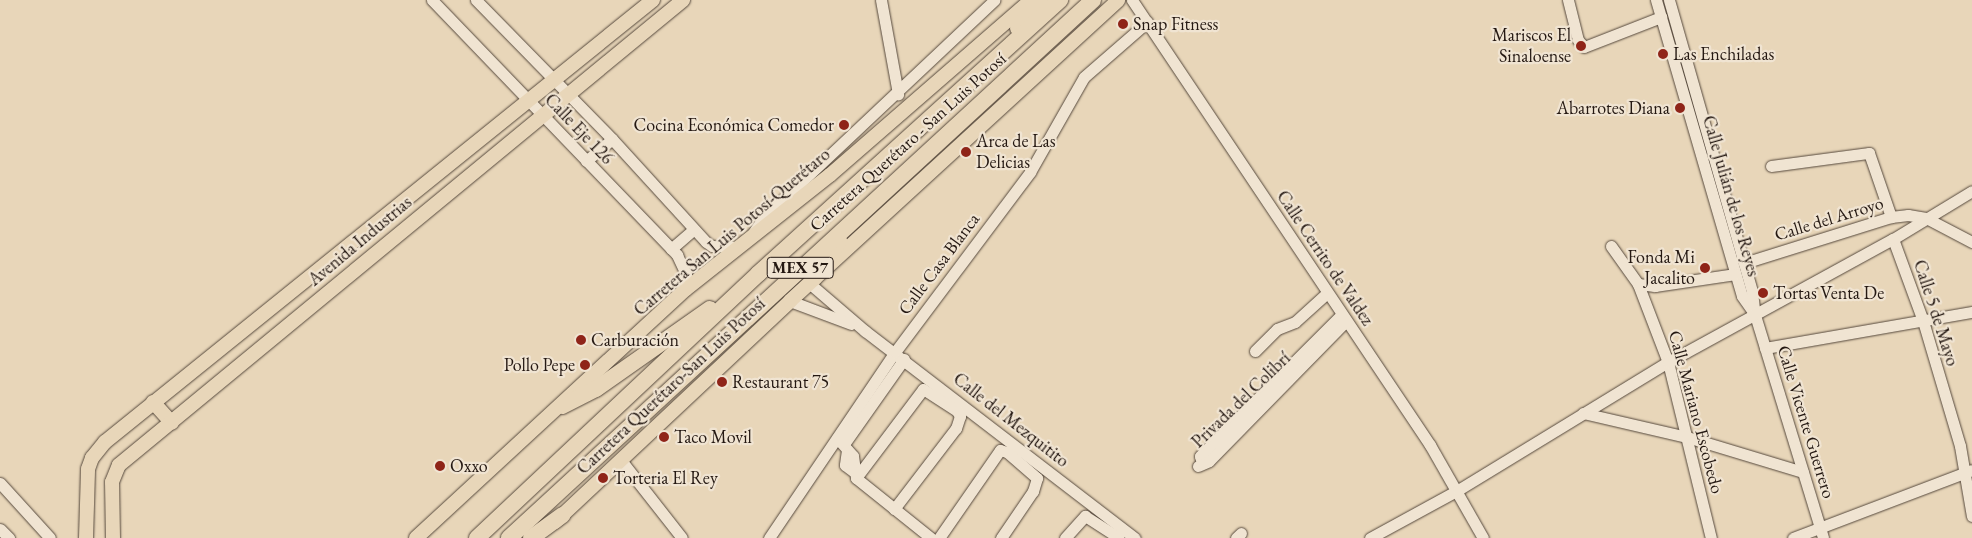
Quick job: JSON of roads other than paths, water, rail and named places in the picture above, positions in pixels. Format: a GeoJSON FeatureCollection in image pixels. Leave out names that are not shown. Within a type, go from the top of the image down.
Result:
{"type":"FeatureCollection","features":[{"type":"Feature","properties":{"kind":"highway"},"geometry":{"type":"LineString","coordinates":[[992,62],[1040,0]]}},
{"type":"Feature","properties":{"kind":"highway","name":"Carretera Querétaro - San Luis Potosí"},"geometry":{"type":"LineString","coordinates":[[477,538],[758,274],[1060,0]]}},
{"type":"Feature","properties":{"kind":"highway","name":"Carretera Querétaro - San Luis Potosí"},"geometry":{"type":"LineString","coordinates":[[509,538],[1093,0]]}},
{"type":"Feature","properties":{"kind":"highway"},"geometry":{"type":"LineString","coordinates":[[811,281],[856,217]]}},
{"type":"Feature","properties":{"kind":"highway"},"geometry":{"type":"LineString","coordinates":[[562,406],[596,389],[758,274]]}},
{"type":"Feature","properties":{"kind":"highway"},"geometry":{"type":"LineString","coordinates":[[531,538],[563,514]]}},
{"type":"Feature","properties":{"kind":"main road","name":"Avenida Industrias"},"geometry":{"type":"LineString","coordinates":[[86,538],[86,490],[92,458],[105,442],[554,82],[653,0]]}},
{"type":"Feature","properties":{"kind":"main road","name":"Avenida Industrias"},"geometry":{"type":"LineString","coordinates":[[113,538],[112,482],[119,465],[683,0]]}},
{"type":"Feature","properties":{"kind":"main road","name":"Carretera San Luis Potosí-Querétaro"},"geometry":{"type":"LineString","coordinates":[[416,538],[562,406],[686,289],[736,247],[830,175],[1031,0]]}},
{"type":"Feature","properties":{"kind":"main road","name":"Carretera Querétaro-San Luis Potosí"},"geometry":{"type":"LineString","coordinates":[[538,538],[790,300],[1118,0]]}},
{"type":"Feature","properties":{"kind":"main road"},"geometry":{"type":"LineString","coordinates":[[320,268],[336,286]]}},
{"type":"Feature","properties":{"kind":"main road"},"geometry":{"type":"LineString","coordinates":[[153,402],[172,423]]}},
{"type":"Feature","properties":{"kind":"street","name":"Calle Eje 126"},"geometry":{"type":"LineString","coordinates":[[432,0],[540,116],[671,249],[686,274],[686,289]]}},
{"type":"Feature","properties":{"kind":"street","name":"Calle Eje 126"},"geometry":{"type":"LineString","coordinates":[[476,0],[554,82],[612,139],[694,229],[712,246],[736,247]]}},
{"type":"Feature","properties":{"kind":"street"},"geometry":{"type":"LineString","coordinates":[[881,0],[898,94]]}},
{"type":"Feature","properties":{"kind":"street"},"geometry":{"type":"LineString","coordinates":[[751,236],[763,218],[898,94],[994,0]]}},
{"type":"Feature","properties":{"kind":"street","name":"Calle Cerrito de Valdez"},"geometry":{"type":"LineString","coordinates":[[1132,0],[1458,490],[1483,538]]}},
{"type":"Feature","properties":{"kind":"street"},"geometry":{"type":"LineString","coordinates":[[1568,0],[1578,40],[1584,47],[1661,17]]}},
{"type":"Feature","properties":{"kind":"street","name":"Calle Julián de los Reyes"},"geometry":{"type":"LineString","coordinates":[[1656,0],[1695,113]]}},
{"type":"Feature","properties":{"kind":"street","name":"Calle Julián de los Reyes"},"geometry":{"type":"LineString","coordinates":[[1669,0],[1695,113],[1725,219],[1735,274],[1742,296],[1755,316]]}},
{"type":"Feature","properties":{"kind":"street","name":"Calle Casa Blanca"},"geometry":{"type":"LineString","coordinates":[[843,444],[900,355],[1030,172],[1084,77],[1147,22]]}},
{"type":"Feature","properties":{"kind":"street"},"geometry":{"type":"LineString","coordinates":[[586,161],[612,139]]}},
{"type":"Feature","properties":{"kind":"street"},"geometry":{"type":"LineString","coordinates":[[1771,166],[1869,153],[1891,217]]}},
{"type":"Feature","properties":{"kind":"street"},"geometry":{"type":"LineString","coordinates":[[1370,538],[1458,490],[1668,362],[1893,239],[1972,191]]}},
{"type":"Feature","properties":{"kind":"street","name":"Calle del Arroyo"},"geometry":{"type":"LineString","coordinates":[[1744,263],[1891,217],[1926,218]]}},
{"type":"Feature","properties":{"kind":"street"},"geometry":{"type":"LineString","coordinates":[[1926,218],[1972,242]]}},
{"type":"Feature","properties":{"kind":"street","name":"Calle Julián de los Reyes"},"geometry":{"type":"LineString","coordinates":[[1725,219],[1744,263],[1755,316]]}},
{"type":"Feature","properties":{"kind":"street"},"geometry":{"type":"LineString","coordinates":[[671,249],[694,229]]}},
{"type":"Feature","properties":{"kind":"street","name":"Calle 5 de Mayo"},"geometry":{"type":"LineString","coordinates":[[1893,239],[1923,321],[1969,471],[1972,516]]}},
{"type":"Feature","properties":{"kind":"street","name":"Calle Mariano Escobedo"},"geometry":{"type":"LineString","coordinates":[[1611,246],[1638,284],[1668,362],[1711,538]]}},
{"type":"Feature","properties":{"kind":"street"},"geometry":{"type":"LineString","coordinates":[[1638,284],[1654,286],[1735,274]]}},
{"type":"Feature","properties":{"kind":"street","name":"Calle del Mezquitito"},"geometry":{"type":"LineString","coordinates":[[811,281],[865,330],[900,355],[1135,538]]}},
{"type":"Feature","properties":{"kind":"street"},"geometry":{"type":"LineString","coordinates":[[1255,351],[1277,329],[1296,322],[1326,293]]}},
{"type":"Feature","properties":{"kind":"street","name":"Calle del Mezquitito"},"geometry":{"type":"LineString","coordinates":[[790,300],[865,330]]}},
{"type":"Feature","properties":{"kind":"street"},"geometry":{"type":"LineString","coordinates":[[1765,348],[1972,312]]}},
{"type":"Feature","properties":{"kind":"street","name":"Calle Vicente Guerrero"},"geometry":{"type":"LineString","coordinates":[[1755,316],[1821,532]]}},
{"type":"Feature","properties":{"kind":"street","name":"Privada del Colibrí"},"geometry":{"type":"LineString","coordinates":[[1200,464],[1200,456],[1223,439],[1343,318]]}},
{"type":"Feature","properties":{"kind":"street"},"geometry":{"type":"LineString","coordinates":[[855,475],[923,389],[930,391],[960,416],[956,428],[894,509]]}},
{"type":"Feature","properties":{"kind":"street"},"geometry":{"type":"LineString","coordinates":[[1583,413],[1687,437],[1803,472]]}},
{"type":"Feature","properties":{"kind":"street"},"geometry":{"type":"LineString","coordinates":[[769,538],[843,444],[855,462],[855,475],[928,537]]}},
{"type":"Feature","properties":{"kind":"street"},"geometry":{"type":"LineString","coordinates":[[939,538],[1000,450],[1007,452],[1037,478],[1033,491],[1001,538]]}},
{"type":"Feature","properties":{"kind":"street"},"geometry":{"type":"LineString","coordinates":[[620,459],[682,538]]}},
{"type":"Feature","properties":{"kind":"street"},"geometry":{"type":"LineString","coordinates":[[1793,538],[1821,532],[1969,471]]}},
{"type":"Feature","properties":{"kind":"street"},"geometry":{"type":"LineString","coordinates":[[0,483],[50,538]]}},
{"type":"Feature","properties":{"kind":"street"},"geometry":{"type":"LineString","coordinates":[[1065,538],[1085,516],[1119,538]]}},
{"type":"Feature","properties":{"kind":"street"},"geometry":{"type":"LineString","coordinates":[[0,529],[9,538]]}},
{"type":"Feature","properties":{"kind":"place","name":"Snap Fitness"},"geometry":{"type":"Point","coordinates":[1123,24]}},
{"type":"Feature","properties":{"kind":"place","name":"Mariscos El Sinaloense"},"geometry":{"type":"Point","coordinates":[1581,46]}},
{"type":"Feature","properties":{"kind":"place","name":"Las Enchiladas"},"geometry":{"type":"Point","coordinates":[1663,54]}},
{"type":"Feature","properties":{"kind":"place","name":"Abarrotes Diana"},"geometry":{"type":"Point","coordinates":[1680,108]}},
{"type":"Feature","properties":{"kind":"place","name":"Cocina Económica Comedor"},"geometry":{"type":"Point","coordinates":[844,125]}},
{"type":"Feature","properties":{"kind":"place","name":"Arca de Las Delicias"},"geometry":{"type":"Point","coordinates":[966,152]}},
{"type":"Feature","properties":{"kind":"place","name":"Fonda Mi Jacalito"},"geometry":{"type":"Point","coordinates":[1705,268]}},
{"type":"Feature","properties":{"kind":"place","name":"Tortas Venta De"},"geometry":{"type":"Point","coordinates":[1763,293]}},
{"type":"Feature","properties":{"kind":"place","name":"Carburación"},"geometry":{"type":"Point","coordinates":[581,340]}},
{"type":"Feature","properties":{"kind":"place","name":"Pollo Pepe"},"geometry":{"type":"Point","coordinates":[585,365]}},
{"type":"Feature","properties":{"kind":"place","name":"Restaurant 75"},"geometry":{"type":"Point","coordinates":[722,382]}},
{"type":"Feature","properties":{"kind":"place","name":"Taco Movil"},"geometry":{"type":"Point","coordinates":[664,437]}},
{"type":"Feature","properties":{"kind":"place","name":"Oxxo"},"geometry":{"type":"Point","coordinates":[440,466]}},
{"type":"Feature","properties":{"kind":"place","name":"Torteria El Rey"},"geometry":{"type":"Point","coordinates":[603,478]}}]}
